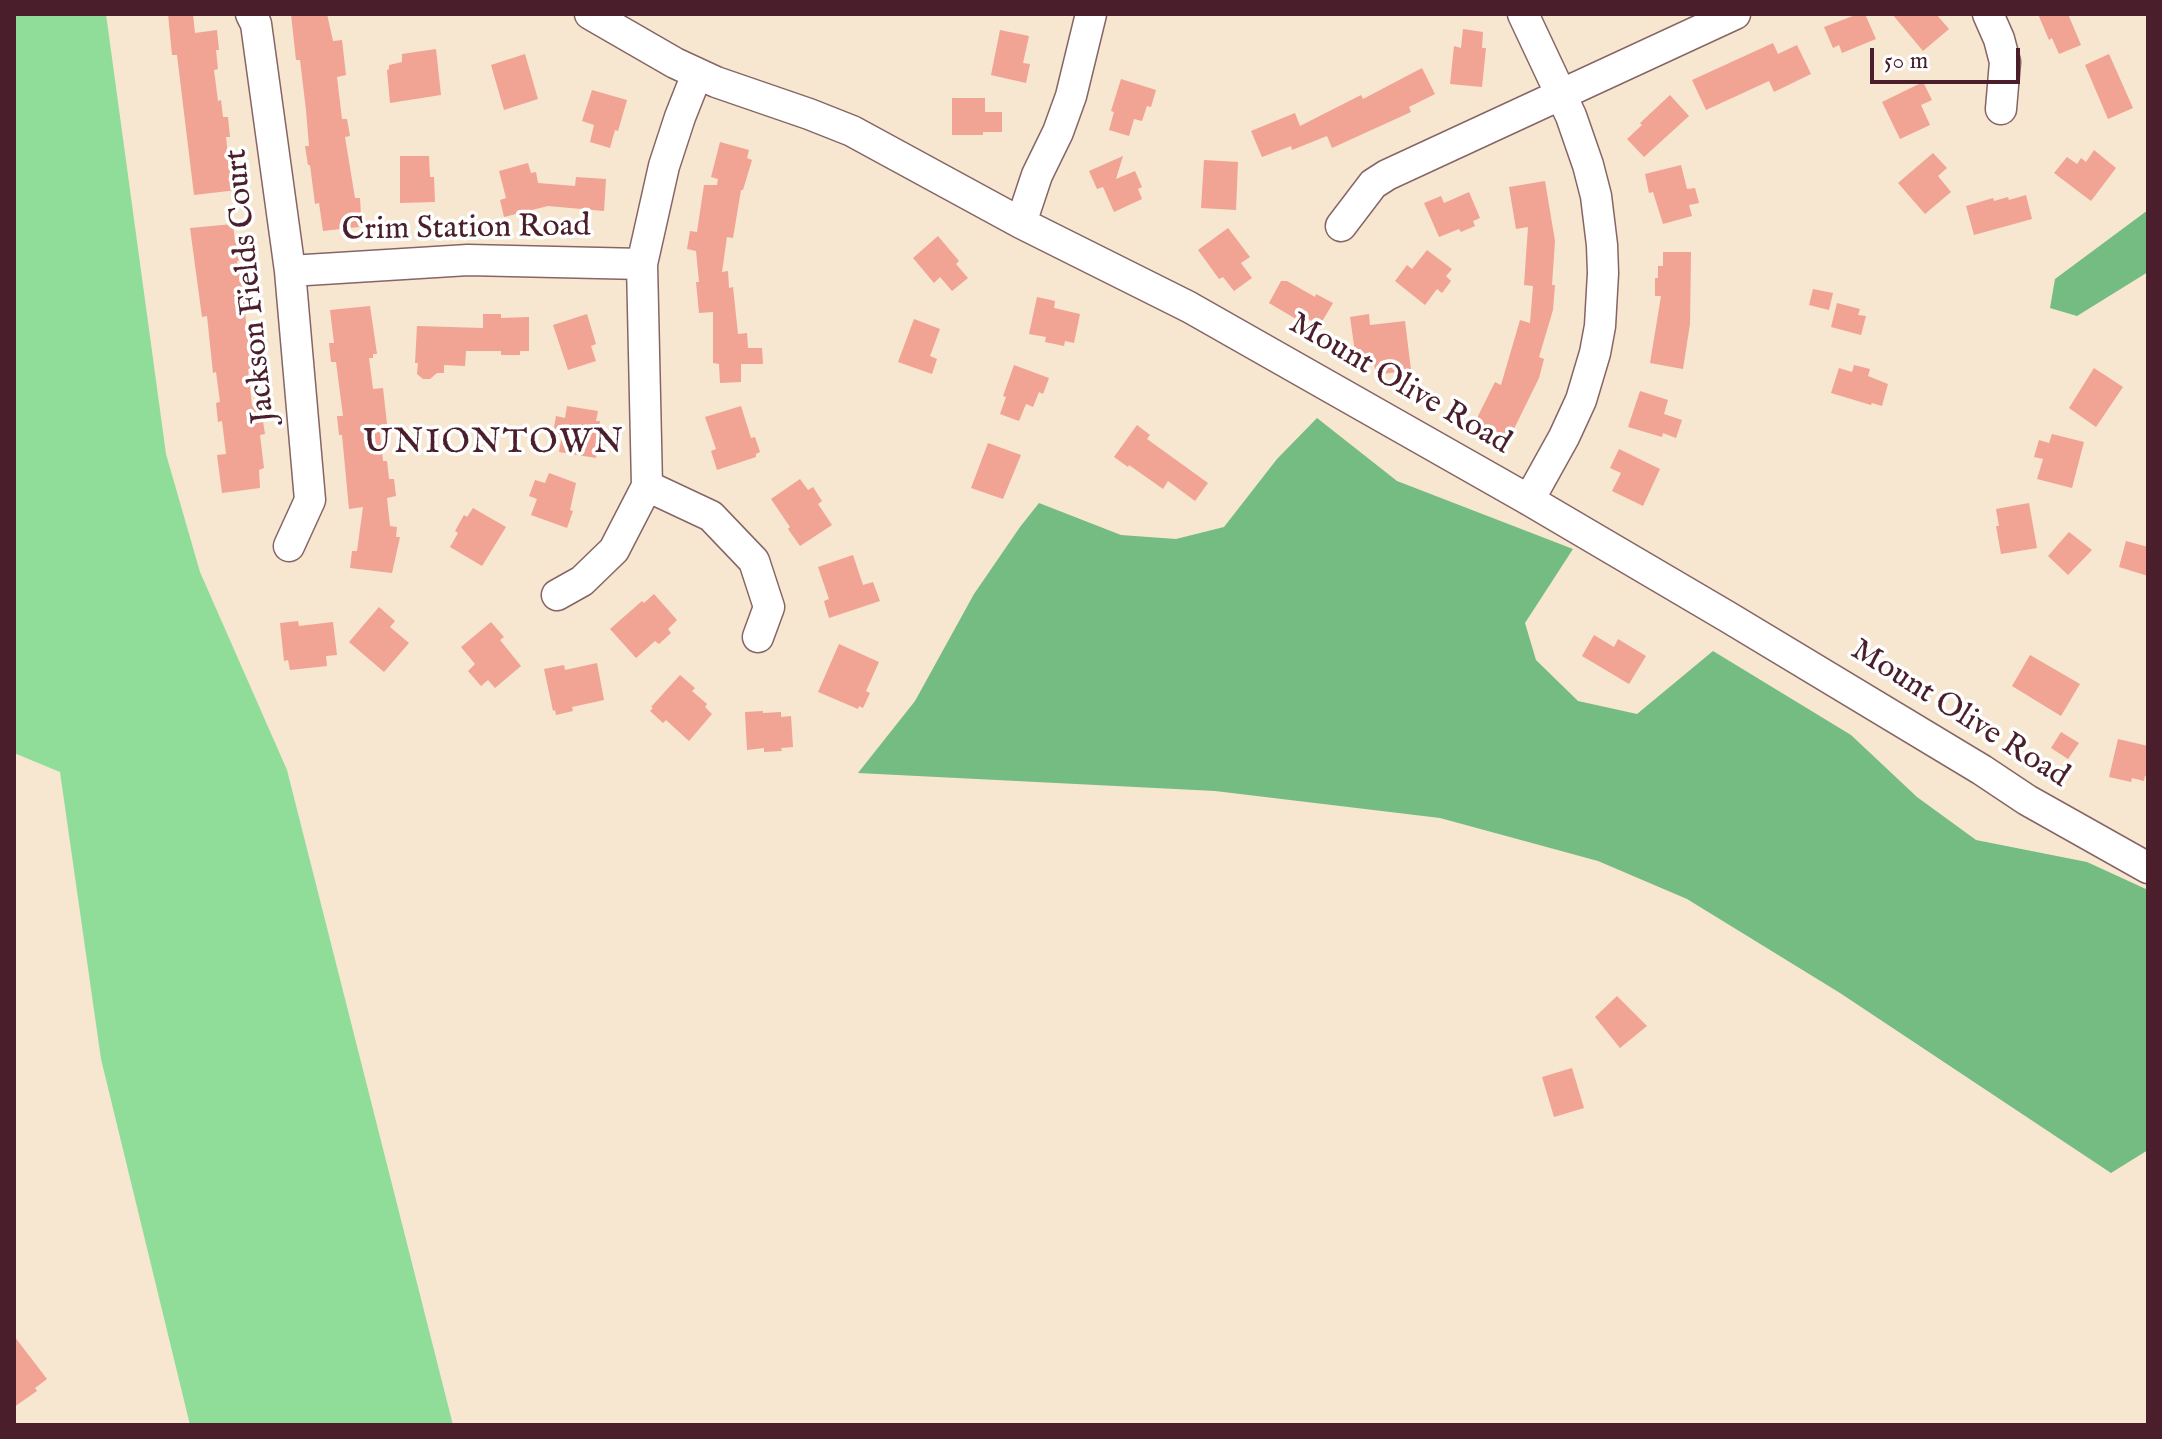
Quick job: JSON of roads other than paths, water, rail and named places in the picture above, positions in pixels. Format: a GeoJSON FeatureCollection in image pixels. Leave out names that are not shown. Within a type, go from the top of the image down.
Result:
{"type":"FeatureCollection","features":[{"type":"Feature","properties":{"kind":"street","name":"Jackson Fields Court"},"geometry":{"type":"LineString","coordinates":[[251,14],[256,24],[290,271],[310,500],[289,546]]}},
{"type":"Feature","properties":{"kind":"street","name":"Mount Olive Road"},"geometry":{"type":"LineString","coordinates":[[590,14],[697,74],[852,131],[1021,223],[1189,307],[1740,623],[2027,800],[2148,868]]}},
{"type":"Feature","properties":{"kind":"street"},"geometry":{"type":"LineString","coordinates":[[1021,223],[1037,175],[1071,96],[1091,14]]}},
{"type":"Feature","properties":{"kind":"street"},"geometry":{"type":"LineString","coordinates":[[1523,14],[1571,116],[1588,165],[1596,196],[1602,245],[1602,301],[1595,353],[1581,400],[1529,500]]}},
{"type":"Feature","properties":{"kind":"street"},"geometry":{"type":"LineString","coordinates":[[1341,226],[1373,184],[1387,175],[1735,14]]}},
{"type":"Feature","properties":{"kind":"street"},"geometry":{"type":"LineString","coordinates":[[1988,14],[2005,62],[2001,109]]}},
{"type":"Feature","properties":{"kind":"street"},"geometry":{"type":"LineString","coordinates":[[557,595],[582,581],[614,550],[647,486],[642,264],[664,166],[697,74]]}},
{"type":"Feature","properties":{"kind":"street","name":"Crim Station Road"},"geometry":{"type":"LineString","coordinates":[[290,271],[468,260],[642,264]]}},
{"type":"Feature","properties":{"kind":"street"},"geometry":{"type":"LineString","coordinates":[[647,486],[711,516],[754,561],[769,607],[758,637]]}},
{"type":"Feature","properties":{"kind":"district","name":"UNIONTOWN"},"geometry":{"type":"Point","coordinates":[494,445]}}]}
